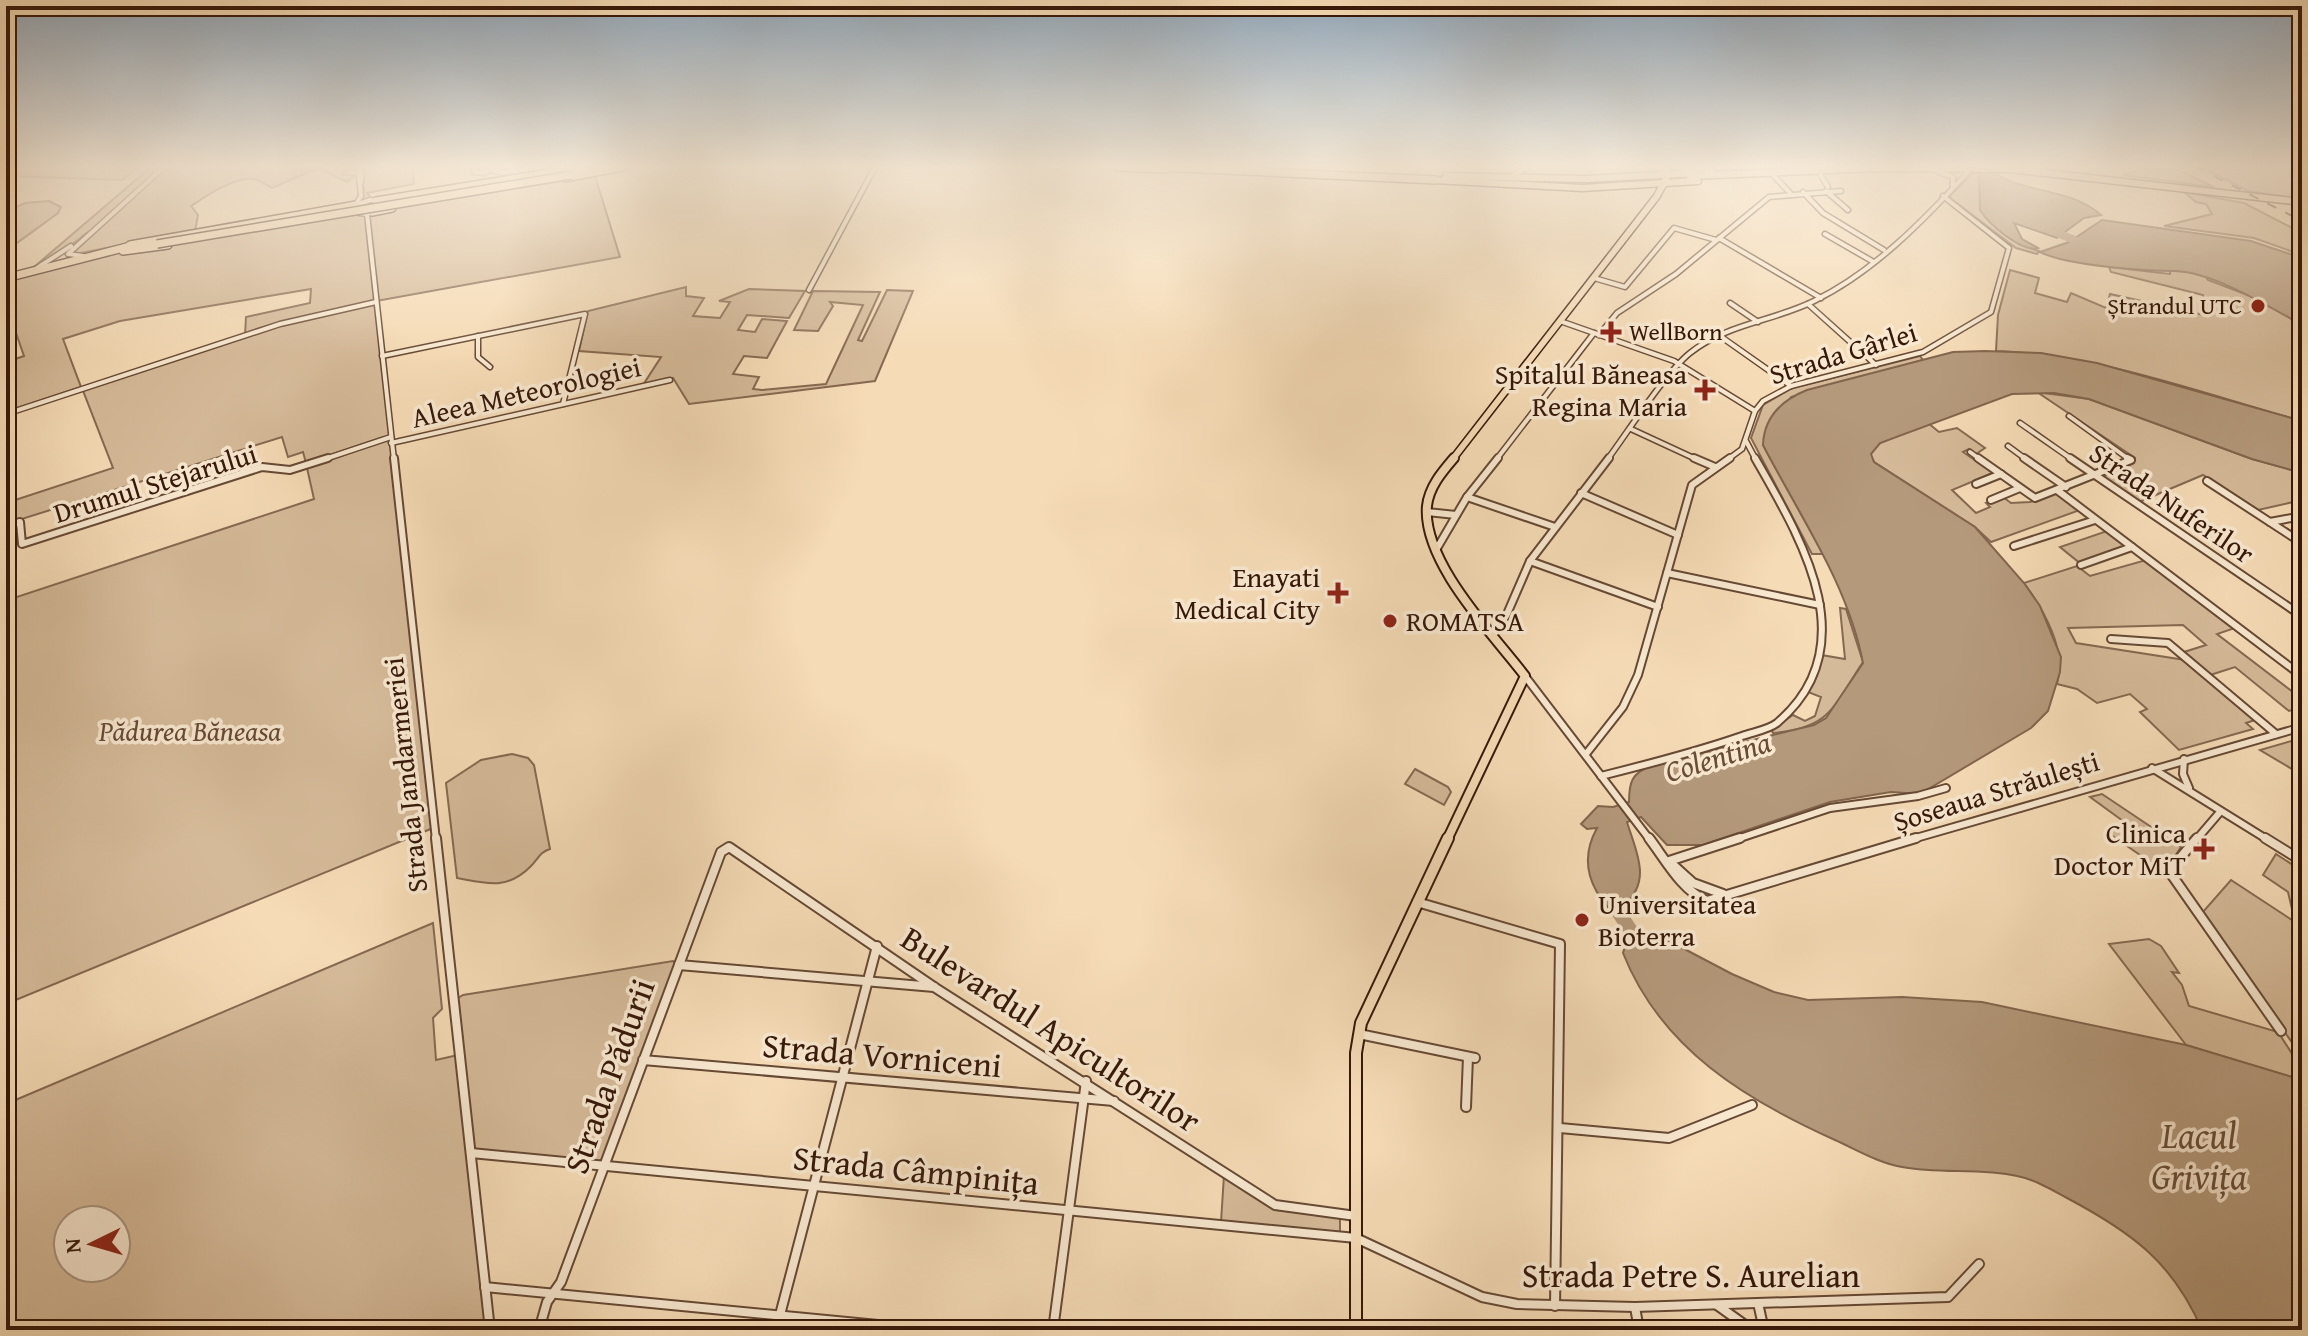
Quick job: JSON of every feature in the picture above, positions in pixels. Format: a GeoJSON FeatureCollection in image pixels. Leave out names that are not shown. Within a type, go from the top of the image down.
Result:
{"type":"FeatureCollection","features":[{"type":"Feature","properties":{"kind":"highway"},"geometry":{"type":"LineString","coordinates":[[123,249],[224,229]]}},
{"type":"Feature","properties":{"kind":"highway"},"geometry":{"type":"LineString","coordinates":[[6,280],[123,249],[234,229]]}},
{"type":"Feature","properties":{"kind":"highway"},"geometry":{"type":"LineString","coordinates":[[6,280],[98,253],[254,229]]}},
{"type":"Feature","properties":{"kind":"main road"},"geometry":{"type":"LineString","coordinates":[[1356,1330],[1359,1034],[1365,1013],[1525,676],[1446,571],[1436,550],[1427,512],[1434,483],[1631,229]]}},
{"type":"Feature","properties":{"kind":"street"},"geometry":{"type":"LineString","coordinates":[[24,273],[51,261],[92,229]]}},
{"type":"Feature","properties":{"kind":"street"},"geometry":{"type":"LineString","coordinates":[[93,229],[68,254],[98,253]]}},
{"type":"Feature","properties":{"kind":"street","name":"Strada Jandarmeriei"},"geometry":{"type":"LineString","coordinates":[[371,229],[376,302],[490,1330]]}},
{"type":"Feature","properties":{"kind":"street"},"geometry":{"type":"LineString","coordinates":[[809,290],[842,229]]}},
{"type":"Feature","properties":{"kind":"street"},"geometry":{"type":"LineString","coordinates":[[1594,278],[1625,287],[1673,229]]}},
{"type":"Feature","properties":{"kind":"street"},"geometry":{"type":"LineString","coordinates":[[1679,229],[1717,239],[1821,298]]}},
{"type":"Feature","properties":{"kind":"street"},"geometry":{"type":"LineString","coordinates":[[1436,550],[1467,497],[1597,334],[1620,310],[1676,274],[1729,229]]}},
{"type":"Feature","properties":{"kind":"street"},"geometry":{"type":"LineString","coordinates":[[1850,229],[1884,250]]}},
{"type":"Feature","properties":{"kind":"street"},"geometry":{"type":"LineString","coordinates":[[1494,634],[1507,614],[1518,581],[1530,561],[1693,350],[1720,336],[1821,298],[1872,261],[1907,229]]}},
{"type":"Feature","properties":{"kind":"street","name":"Strada Gârlei"},"geometry":{"type":"LineString","coordinates":[[1746,441],[1755,411],[1771,394],[1923,352],[1992,311],[2009,248],[1985,229]]}},
{"type":"Feature","properties":{"kind":"street"},"geometry":{"type":"LineString","coordinates":[[1825,234],[1872,261]]}},
{"type":"Feature","properties":{"kind":"street"},"geometry":{"type":"LineString","coordinates":[[6,414],[280,324],[376,302]]}},
{"type":"Feature","properties":{"kind":"street"},"geometry":{"type":"LineString","coordinates":[[1730,303],[1758,322]]}},
{"type":"Feature","properties":{"kind":"street"},"geometry":{"type":"LineString","coordinates":[[1808,304],[1876,365]]}},
{"type":"Feature","properties":{"kind":"street"},"geometry":{"type":"LineString","coordinates":[[382,355],[585,314],[563,404]]}},
{"type":"Feature","properties":{"kind":"street"},"geometry":{"type":"LineString","coordinates":[[1560,321],[1680,364],[1755,411]]}},
{"type":"Feature","properties":{"kind":"street"},"geometry":{"type":"LineString","coordinates":[[382,355],[522,324]]}},
{"type":"Feature","properties":{"kind":"street"},"geometry":{"type":"LineString","coordinates":[[478,336],[478,357],[490,367]]}},
{"type":"Feature","properties":{"kind":"street"},"geometry":{"type":"LineString","coordinates":[[1720,336],[1791,386]]}},
{"type":"Feature","properties":{"kind":"street","name":"Aleea Meteorologiei"},"geometry":{"type":"LineString","coordinates":[[391,440],[670,380]]}},
{"type":"Feature","properties":{"kind":"street"},"geometry":{"type":"LineString","coordinates":[[1970,452],[2035,498],[2131,460],[2069,416]]}},
{"type":"Feature","properties":{"kind":"street","name":"Strada Nuferilor"},"geometry":{"type":"LineString","coordinates":[[2020,423],[2302,616]]}},
{"type":"Feature","properties":{"kind":"street"},"geometry":{"type":"LineString","coordinates":[[1631,429],[1715,467]]}},
{"type":"Feature","properties":{"kind":"street","name":"Drumul Stejarului"},"geometry":{"type":"LineString","coordinates":[[6,526],[20,522],[22,544],[262,467],[290,470],[391,440]]}},
{"type":"Feature","properties":{"kind":"street"},"geometry":{"type":"LineString","coordinates":[[1586,754],[1623,707],[1638,675],[1692,485],[1742,449],[1746,441]]}},
{"type":"Feature","properties":{"kind":"street"},"geometry":{"type":"LineString","coordinates":[[1601,776],[1683,756],[1780,723],[1814,675],[1820,641],[1816,576],[1804,544],[1746,441]]}},
{"type":"Feature","properties":{"kind":"street"},"geometry":{"type":"LineString","coordinates":[[2008,446],[2066,487]]}},
{"type":"Feature","properties":{"kind":"street"},"geometry":{"type":"LineString","coordinates":[[1976,484],[2001,474]]}},
{"type":"Feature","properties":{"kind":"street"},"geometry":{"type":"LineString","coordinates":[[2207,481],[2302,543]]}},
{"type":"Feature","properties":{"kind":"street"},"geometry":{"type":"LineString","coordinates":[[1991,500],[2020,488]]}},
{"type":"Feature","properties":{"kind":"street"},"geometry":{"type":"LineString","coordinates":[[2057,490],[2302,676]]}},
{"type":"Feature","properties":{"kind":"street"},"geometry":{"type":"LineString","coordinates":[[1581,493],[1678,535]]}},
{"type":"Feature","properties":{"kind":"street"},"geometry":{"type":"LineString","coordinates":[[1467,497],[1555,527]]}},
{"type":"Feature","properties":{"kind":"street"},"geometry":{"type":"LineString","coordinates":[[1427,512],[1456,515]]}},
{"type":"Feature","properties":{"kind":"street"},"geometry":{"type":"LineString","coordinates":[[2270,522],[2302,516]]}},
{"type":"Feature","properties":{"kind":"street"},"geometry":{"type":"LineString","coordinates":[[2291,519],[2302,526]]}},
{"type":"Feature","properties":{"kind":"street"},"geometry":{"type":"LineString","coordinates":[[2014,546],[2095,520]]}},
{"type":"Feature","properties":{"kind":"street"},"geometry":{"type":"LineString","coordinates":[[2081,565],[2132,547]]}},
{"type":"Feature","properties":{"kind":"street"},"geometry":{"type":"LineString","coordinates":[[1530,561],[1658,607]]}},
{"type":"Feature","properties":{"kind":"street"},"geometry":{"type":"LineString","coordinates":[[1667,573],[1820,605]]}},
{"type":"Feature","properties":{"kind":"street"},"geometry":{"type":"LineString","coordinates":[[2111,639],[2168,643],[2276,734]]}},
{"type":"Feature","properties":{"kind":"street"},"geometry":{"type":"LineString","coordinates":[[1525,676],[1655,848],[1702,889],[1730,894]]}},
{"type":"Feature","properties":{"kind":"street","name":"Șoseaua Străulești"},"geometry":{"type":"LineString","coordinates":[[1655,848],[1697,897],[1710,901],[2152,768],[2302,727]]}},
{"type":"Feature","properties":{"kind":"street"},"geometry":{"type":"LineString","coordinates":[[2184,759],[2185,782],[2198,795]]}},
{"type":"Feature","properties":{"kind":"street"},"geometry":{"type":"LineString","coordinates":[[2152,768],[2302,863]]}},
{"type":"Feature","properties":{"kind":"street"},"geometry":{"type":"LineString","coordinates":[[2168,778],[2302,863]]}},
{"type":"Feature","properties":{"kind":"street"},"geometry":{"type":"LineString","coordinates":[[1669,861],[1826,809],[1861,801],[1930,794],[1946,788]]}},
{"type":"Feature","properties":{"kind":"street"},"geometry":{"type":"LineString","coordinates":[[2220,812],[2169,871],[2281,1031]]}},
{"type":"Feature","properties":{"kind":"street","name":"Bulevardul Apicultorilor"},"geometry":{"type":"LineString","coordinates":[[733,848],[934,987],[1086,1081],[1277,1206],[1356,1216]]}},
{"type":"Feature","properties":{"kind":"street","name":"Strada Pădurii"},"geometry":{"type":"LineString","coordinates":[[539,1330],[547,1302],[556,1292],[721,852],[733,848]]}},
{"type":"Feature","properties":{"kind":"street"},"geometry":{"type":"LineString","coordinates":[[1417,902],[1560,944],[1560,1128],[1555,1306]]}},
{"type":"Feature","properties":{"kind":"street"},"geometry":{"type":"LineString","coordinates":[[776,1330],[877,946]]}},
{"type":"Feature","properties":{"kind":"street"},"geometry":{"type":"LineString","coordinates":[[679,965],[934,987]]}},
{"type":"Feature","properties":{"kind":"street"},"geometry":{"type":"LineString","coordinates":[[1359,1034],[1471,1058],[1466,1107]]}},
{"type":"Feature","properties":{"kind":"street","name":"Strada Vorniceni"},"geometry":{"type":"LineString","coordinates":[[643,1060],[1116,1101]]}},
{"type":"Feature","properties":{"kind":"street"},"geometry":{"type":"LineString","coordinates":[[1053,1330],[1086,1081]]}},
{"type":"Feature","properties":{"kind":"street"},"geometry":{"type":"LineString","coordinates":[[1560,1128],[1669,1138],[1752,1105]]}},
{"type":"Feature","properties":{"kind":"street","name":"Strada Câmpinița"},"geometry":{"type":"LineString","coordinates":[[471,1153],[1356,1238]]}},
{"type":"Feature","properties":{"kind":"street","name":"Strada Petre S. Aurelian"},"geometry":{"type":"LineString","coordinates":[[1356,1238],[1482,1297],[1555,1306],[1635,1307],[1948,1297],[1979,1264]]}},
{"type":"Feature","properties":{"kind":"street"},"geometry":{"type":"LineString","coordinates":[[485,1287],[930,1330]]}},
{"type":"Feature","properties":{"kind":"street"},"geometry":{"type":"LineString","coordinates":[[1758,1303],[1764,1330]]}},
{"type":"Feature","properties":{"kind":"street"},"geometry":{"type":"LineString","coordinates":[[1717,1305],[1752,1330]]}},
{"type":"Feature","properties":{"kind":"street"},"geometry":{"type":"LineString","coordinates":[[1635,1307],[1639,1330]]}},
{"type":"Feature","properties":{"kind":"green space"},"geometry":{"type":"Polygon","coordinates":[[[6,229],[36,229],[6,251],[6,229]]]}},
{"type":"Feature","properties":{"kind":"green space"},"geometry":{"type":"Polygon","coordinates":[[[78,229],[195,229],[70,255],[88,232],[51,261],[34,267],[78,229]]]}},
{"type":"Feature","properties":{"kind":"green space","name":"Pădurea Băneasa"},"geometry":{"type":"Polygon","coordinates":[[[259,229],[611,229],[620,257],[376,301],[433,828],[6,1004],[6,531],[11,599],[314,499],[307,468],[384,441],[383,437],[306,463],[303,452],[288,457],[282,437],[6,524],[6,503],[113,468],[82,388],[245,335],[246,317],[310,303],[311,289],[120,321],[63,339],[81,387],[6,412],[6,362],[24,356],[6,304],[6,282],[123,251],[259,229]]]}},
{"type":"Feature","properties":{"kind":"green space"},"geometry":{"type":"Polygon","coordinates":[[[1991,229],[1998,229],[2011,239],[2039,251],[2037,254],[2016,248],[1991,229]]]}},
{"type":"Feature","properties":{"kind":"green space"},"geometry":{"type":"Polygon","coordinates":[[[2189,229],[2295,229],[2302,233],[2302,255],[2254,238],[2189,229]]]}},
{"type":"Feature","properties":{"kind":"green space"},"geometry":{"type":"Polygon","coordinates":[[[2109,267],[2170,274],[2170,270],[2203,273],[2208,280],[2266,302],[2302,325],[2302,421],[2112,368],[2035,354],[1996,351],[1998,315],[2010,270],[2039,278],[2035,293],[2067,302],[2071,293],[2106,308],[2110,294],[2204,315],[2203,295],[2111,272],[2109,267]]]}},
{"type":"Feature","properties":{"kind":"green space"},"geometry":{"type":"Polygon","coordinates":[[[686,287],[686,296],[704,298],[693,316],[720,318],[730,302],[719,301],[749,289],[805,291],[789,318],[747,315],[738,330],[755,332],[762,319],[787,321],[767,358],[744,356],[733,374],[759,377],[753,389],[762,390],[826,384],[863,305],[830,302],[833,306],[818,331],[794,330],[813,291],[880,292],[858,340],[862,341],[887,290],[913,291],[875,381],[689,404],[673,378],[643,385],[661,357],[579,351],[588,311],[686,287]]]}},
{"type":"Feature","properties":{"kind":"green space"},"geometry":{"type":"Polygon","coordinates":[[[1920,356],[1923,360],[1791,397],[1763,445],[1823,554],[1812,554],[1751,438],[1763,405],[1792,388],[1920,356]]]}},
{"type":"Feature","properties":{"kind":"green space"},"geometry":{"type":"Polygon","coordinates":[[[2037,392],[2089,399],[2252,459],[2302,473],[2302,500],[2258,510],[2203,475],[2139,502],[2101,477],[2134,463],[2135,458],[2037,392]]]}},
{"type":"Feature","properties":{"kind":"green space"},"geometry":{"type":"Polygon","coordinates":[[[1928,423],[1939,432],[1957,428],[1985,448],[1976,454],[1969,449],[1963,452],[1993,473],[1952,490],[1976,513],[1990,507],[1986,503],[2003,497],[2011,503],[2030,502],[2057,493],[2080,510],[1991,542],[1975,527],[1874,462],[1870,454],[1880,443],[1928,423]]]}},
{"type":"Feature","properties":{"kind":"green space"},"geometry":{"type":"Polygon","coordinates":[[[2107,531],[2127,546],[2081,564],[2060,547],[2107,531]]]}},
{"type":"Feature","properties":{"kind":"green space"},"geometry":{"type":"Polygon","coordinates":[[[2146,560],[2235,628],[2217,634],[2302,699],[2302,707],[2289,711],[2235,667],[2210,675],[2184,652],[2206,645],[2183,625],[2068,628],[2076,643],[2185,660],[2255,720],[2246,723],[2253,729],[2179,750],[2140,712],[2147,709],[2130,694],[2097,703],[2077,689],[2057,684],[2059,657],[2052,631],[2024,583],[2077,566],[2090,576],[2146,560]]]}},
{"type":"Feature","properties":{"kind":"green space"},"geometry":{"type":"Polygon","coordinates":[[[1840,608],[1846,609],[1863,662],[1837,703],[1819,720],[1807,726],[1773,733],[1771,729],[1793,715],[1805,721],[1815,716],[1821,697],[1808,692],[1817,676],[1821,655],[1845,659],[1840,608]]]}},
{"type":"Feature","properties":{"kind":"green space"},"geometry":{"type":"Polygon","coordinates":[[[2302,738],[2302,775],[2260,750],[2302,738]]]}},
{"type":"Feature","properties":{"kind":"green space"},"geometry":{"type":"Polygon","coordinates":[[[512,754],[528,758],[534,765],[550,849],[522,874],[504,882],[486,883],[457,878],[446,783],[481,760],[512,754]]]}},
{"type":"Feature","properties":{"kind":"green space"},"geometry":{"type":"Polygon","coordinates":[[[1415,769],[1448,787],[1451,792],[1444,805],[1405,784],[1415,769]]]}},
{"type":"Feature","properties":{"kind":"green space"},"geometry":{"type":"Polygon","coordinates":[[[2102,794],[2181,847],[2165,872],[2108,833],[2123,821],[2090,797],[2102,794]]]}},
{"type":"Feature","properties":{"kind":"green space"},"geometry":{"type":"Polygon","coordinates":[[[2276,854],[2302,871],[2302,1057],[2202,913],[2231,880],[2295,922],[2288,892],[2263,875],[2276,854]]]}},
{"type":"Feature","properties":{"kind":"green space"},"geometry":{"type":"Polygon","coordinates":[[[433,923],[442,1009],[433,1018],[436,1060],[458,1055],[452,1002],[463,995],[673,961],[679,965],[604,1166],[471,1154],[490,1330],[6,1330],[6,1104],[433,923]]]}},
{"type":"Feature","properties":{"kind":"green space"},"geometry":{"type":"Polygon","coordinates":[[[2149,939],[2161,946],[2179,973],[2172,972],[2182,985],[2189,1006],[2278,1032],[2302,1069],[2302,1080],[2186,1045],[2109,944],[2149,939]]]}},
{"type":"Feature","properties":{"kind":"green space"},"geometry":{"type":"Polygon","coordinates":[[[1224,1175],[1278,1210],[1340,1217],[1340,1233],[1221,1222],[1224,1175]]]}},
{"type":"Feature","properties":{"kind":"water"},"geometry":{"type":"Polygon","coordinates":[[[2017,229],[2022,239],[2038,248],[2015,242],[1998,230],[2017,229]]]}},
{"type":"Feature","properties":{"kind":"water"},"geometry":{"type":"Polygon","coordinates":[[[2032,229],[2069,229],[2057,238],[2032,229]]]}},
{"type":"Feature","properties":{"kind":"water"},"geometry":{"type":"Polygon","coordinates":[[[2088,229],[2168,229],[2251,241],[2302,258],[2302,325],[2240,291],[2206,277],[2175,271],[2087,264],[2040,252],[2069,242],[2088,229]]]}},
{"type":"Feature","properties":{"kind":"water"},"geometry":{"type":"Polygon","coordinates":[[[1953,352],[2041,353],[2097,363],[2302,421],[2302,473],[2252,459],[2089,399],[2054,393],[2012,394],[1880,443],[1871,454],[1874,462],[1975,527],[2040,606],[2061,657],[2060,672],[2048,711],[2031,728],[1920,794],[1891,792],[1830,802],[1703,845],[1667,845],[1641,817],[1627,822],[1638,855],[1640,876],[1638,887],[1623,906],[1630,919],[1622,921],[1603,901],[1591,878],[1588,854],[1597,828],[1587,829],[1581,824],[1598,806],[1613,807],[1629,802],[1633,779],[1651,765],[1814,725],[1826,718],[1863,663],[1856,634],[1834,578],[1763,445],[1771,417],[1782,404],[1807,390],[1953,352]]]}},
{"type":"Feature","properties":{"kind":"water","name":"Lacul Grivița"},"geometry":{"type":"Polygon","coordinates":[[[1654,933],[1732,974],[1774,992],[1808,1000],[1902,997],[1982,1002],[2186,1045],[2302,1080],[2302,1330],[2202,1330],[2178,1285],[2148,1251],[2111,1223],[2049,1188],[2023,1177],[1989,1172],[1916,1169],[1885,1162],[1802,1124],[1739,1089],[1683,1044],[1639,987],[1623,953],[1626,943],[1654,933]]]}},
{"type":"Feature","properties":{"kind":"waterway","name":"Colentina"},"geometry":{"type":"LineString","coordinates":[[2049,229],[2084,244]]}},
{"type":"Feature","properties":{"kind":"waterway","name":"Colentina"},"geometry":{"type":"LineString","coordinates":[[1617,910],[1643,949]]}},
{"type":"Feature","properties":{"kind":"place","name":"Ștrandul UTC"},"geometry":{"type":"Point","coordinates":[2258,306]}},
{"type":"Feature","properties":{"kind":"place","name":"WellBorn"},"geometry":{"type":"Point","coordinates":[1611,332]}},
{"type":"Feature","properties":{"kind":"place","name":"Spitalul Băneasa Regina Maria"},"geometry":{"type":"Point","coordinates":[1705,390]}},
{"type":"Feature","properties":{"kind":"place","name":"Enayati Medical City"},"geometry":{"type":"Point","coordinates":[1338,593]}},
{"type":"Feature","properties":{"kind":"place","name":"ROMATSA"},"geometry":{"type":"Point","coordinates":[1390,621]}},
{"type":"Feature","properties":{"kind":"place","name":"Clinica Doctor MiT"},"geometry":{"type":"Point","coordinates":[2204,849]}},
{"type":"Feature","properties":{"kind":"place","name":"Universitatea Bioterra"},"geometry":{"type":"Point","coordinates":[1582,920]}}]}
